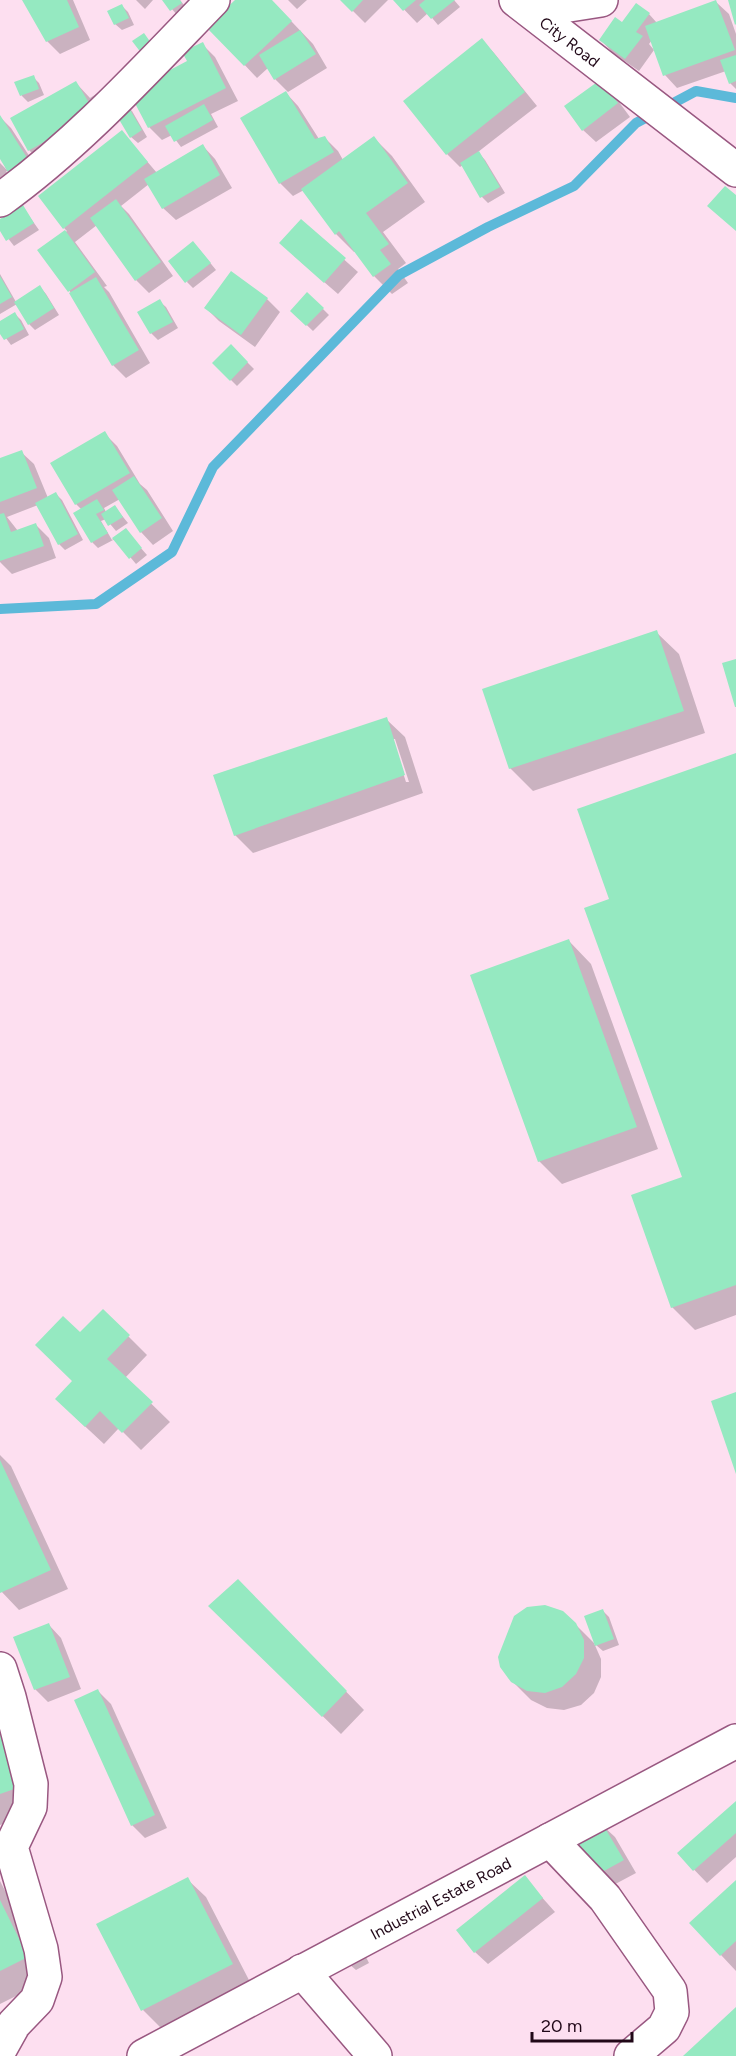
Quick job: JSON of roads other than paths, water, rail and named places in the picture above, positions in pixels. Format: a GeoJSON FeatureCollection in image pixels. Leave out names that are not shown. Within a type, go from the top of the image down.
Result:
{"type":"FeatureCollection","features":[{"type":"Feature","properties":{"kind":"street"},"geometry":{"type":"LineString","coordinates":[[0,200],[27,181],[118,98],[213,0]]}},
{"type":"Feature","properties":{"kind":"street"},"geometry":{"type":"LineString","coordinates":[[524,6],[601,0]]}},
{"type":"Feature","properties":{"kind":"street","name":"City Road"},"geometry":{"type":"LineString","coordinates":[[524,6],[736,170]]}},
{"type":"Feature","properties":{"kind":"street"},"geometry":{"type":"LineString","coordinates":[[0,1669],[31,1784],[30,1807],[11,1847],[42,1949],[45,1977],[37,2000],[14,2024],[0,2049]]}},
{"type":"Feature","properties":{"kind":"street","name":"Industrial Estate Road"},"geometry":{"type":"LineString","coordinates":[[144,2056],[736,1741]]}},
{"type":"Feature","properties":{"kind":"street"},"geometry":{"type":"LineString","coordinates":[[550,1840],[605,1898],[670,1991],[672,2012],[664,2028],[631,2056]]}},
{"type":"Feature","properties":{"kind":"street"},"geometry":{"type":"LineString","coordinates":[[302,1971],[375,2056]]}},
{"type":"Feature","properties":{"kind":"waterway"},"geometry":{"type":"LineString","coordinates":[[0,609],[96,604],[172,552],[213,467],[399,275],[488,227],[574,186],[636,123],[696,91],[736,98]]}}]}
